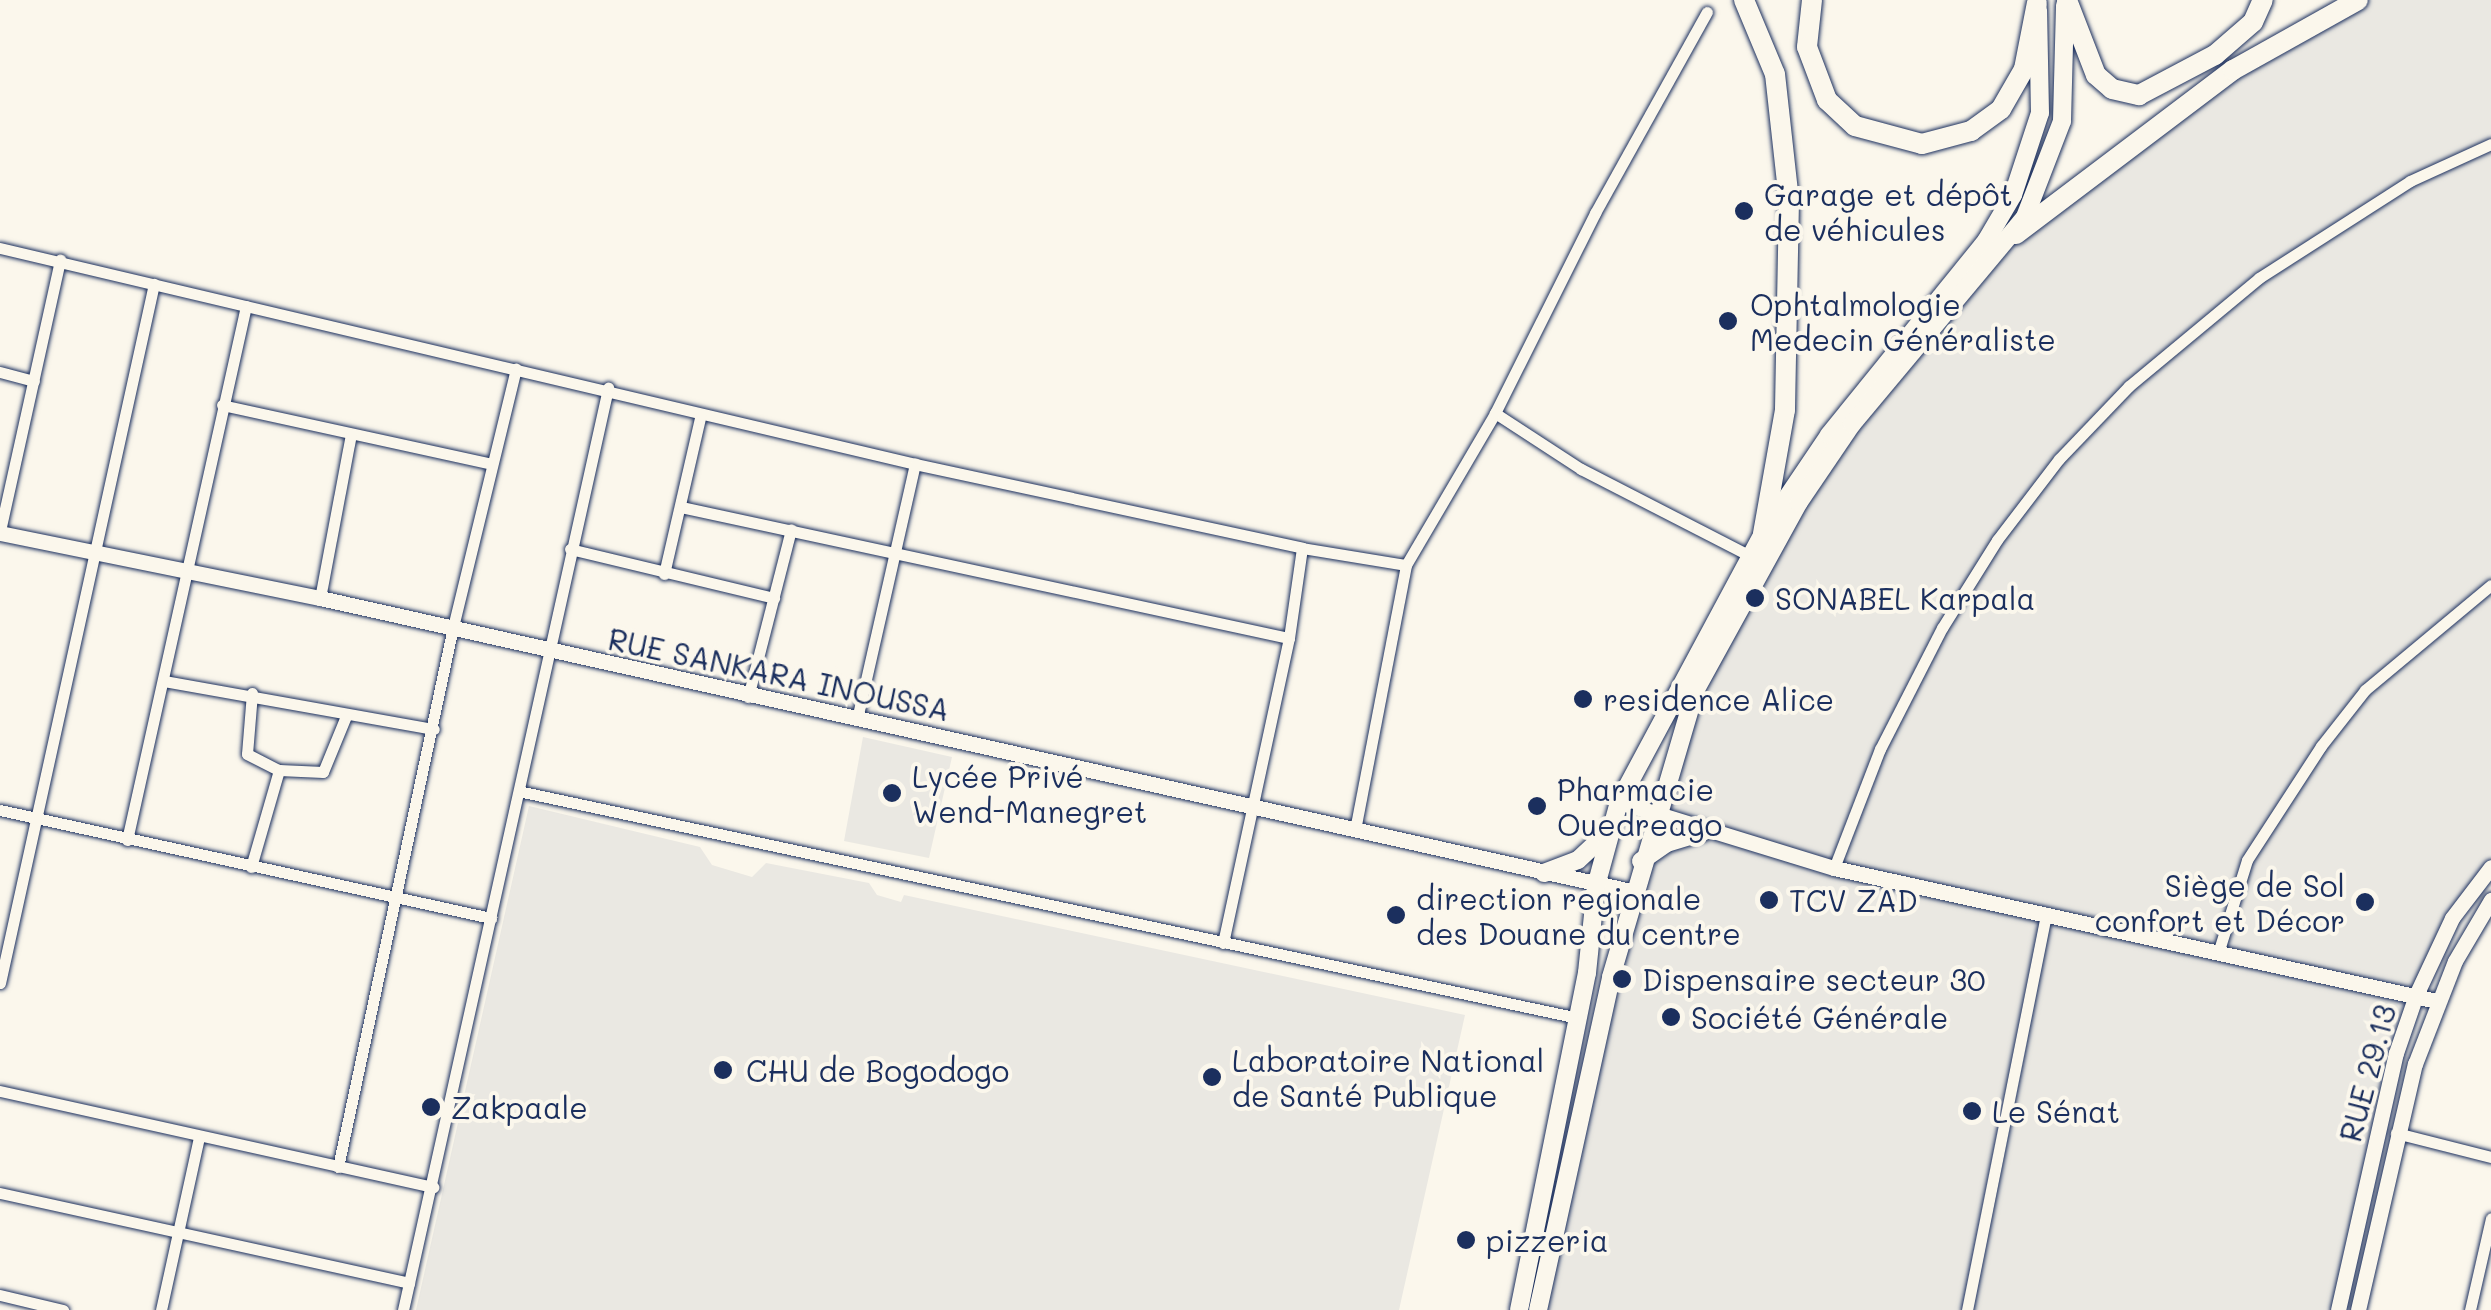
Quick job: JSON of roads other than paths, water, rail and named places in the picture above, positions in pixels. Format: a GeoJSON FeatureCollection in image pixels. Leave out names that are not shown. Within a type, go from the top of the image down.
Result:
{"type":"FeatureCollection","features":[{"type":"Feature","properties":{"kind":"highway"},"geometry":{"type":"LineString","coordinates":[[1744,0],[1775,74],[1789,200],[1785,410],[1763,534]]}},
{"type":"Feature","properties":{"kind":"highway"},"geometry":{"type":"LineString","coordinates":[[1812,0],[1807,47],[1827,100],[1855,126],[1922,144],[1971,131],[2001,110],[2024,70],[2037,1]]}},
{"type":"Feature","properties":{"kind":"highway"},"geometry":{"type":"LineString","coordinates":[[2065,0],[2096,75],[2112,89],[2140,95],[2215,55],[2254,22],[2263,0]]}},
{"type":"Feature","properties":{"kind":"highway"},"geometry":{"type":"LineString","coordinates":[[2016,234],[2233,70],[2358,0]]}},
{"type":"Feature","properties":{"kind":"main road"},"geometry":{"type":"LineString","coordinates":[[1538,1310],[1641,862],[1695,691],[1798,502],[1897,366],[2016,234],[2043,182],[2068,84],[2065,0]]}},
{"type":"Feature","properties":{"kind":"main road"},"geometry":{"type":"LineString","coordinates":[[1519,1310],[1578,1018],[1596,886],[1619,802],[1763,534],[1890,353],[1986,240],[2013,195],[2040,114],[2044,76],[2037,1]]}},
{"type":"Feature","properties":{"kind":"main road","name":"RUE SANKARA INOUSSA"},"geometry":{"type":"LineString","coordinates":[[0,532],[453,627],[1635,892]]}},
{"type":"Feature","properties":{"kind":"main road"},"geometry":{"type":"LineString","coordinates":[[1619,802],[1702,832],[1834,868],[2438,1001]]}},
{"type":"Feature","properties":{"kind":"main road"},"geometry":{"type":"LineString","coordinates":[[1641,862],[1667,842],[1702,832]]}},
{"type":"Feature","properties":{"kind":"main road"},"geometry":{"type":"LineString","coordinates":[[1544,873],[1578,860],[1608,833]]}},
{"type":"Feature","properties":{"kind":"main road","name":"RUE 29.13"},"geometry":{"type":"LineString","coordinates":[[2338,1310],[2396,1054],[2416,995],[2452,918],[2491,868]]}},
{"type":"Feature","properties":{"kind":"main road"},"geometry":{"type":"LineString","coordinates":[[2358,1310],[2396,1133],[2438,1001],[2491,900]]}},
{"type":"Feature","properties":{"kind":"street"},"geometry":{"type":"LineString","coordinates":[[1355,830],[1406,565],[1495,414],[1594,213],[1707,12]]}},
{"type":"Feature","properties":{"kind":"street"},"geometry":{"type":"LineString","coordinates":[[1834,868],[1880,749],[1942,628],[1997,540],[2059,459],[2130,386],[2259,278],[2410,181],[2491,144]]}},
{"type":"Feature","properties":{"kind":"street"},"geometry":{"type":"LineString","coordinates":[[0,248],[608,388],[915,464],[1302,548],[1406,565]]}},
{"type":"Feature","properties":{"kind":"street"},"geometry":{"type":"LineString","coordinates":[[0,532],[60,260]]}},
{"type":"Feature","properties":{"kind":"street"},"geometry":{"type":"LineString","coordinates":[[0,983],[154,284]]}},
{"type":"Feature","properties":{"kind":"street"},"geometry":{"type":"LineString","coordinates":[[127,840],[190,573],[222,405],[246,306]]}},
{"type":"Feature","properties":{"kind":"street"},"geometry":{"type":"LineString","coordinates":[[338,1167],[453,627],[516,369]]}},
{"type":"Feature","properties":{"kind":"street"},"geometry":{"type":"LineString","coordinates":[[0,372],[34,381]]}},
{"type":"Feature","properties":{"kind":"street"},"geometry":{"type":"LineString","coordinates":[[403,1310],[522,792],[548,651],[608,388]]}},
{"type":"Feature","properties":{"kind":"street"},"geometry":{"type":"LineString","coordinates":[[222,405],[492,464]]}},
{"type":"Feature","properties":{"kind":"street"},"geometry":{"type":"LineString","coordinates":[[664,574],[701,414]]}},
{"type":"Feature","properties":{"kind":"street"},"geometry":{"type":"LineString","coordinates":[[1495,414],[1590,474],[1750,556]]}},
{"type":"Feature","properties":{"kind":"street"},"geometry":{"type":"LineString","coordinates":[[320,598],[351,434]]}},
{"type":"Feature","properties":{"kind":"street"},"geometry":{"type":"LineString","coordinates":[[857,719],[915,464]]}},
{"type":"Feature","properties":{"kind":"street"},"geometry":{"type":"LineString","coordinates":[[681,507],[895,549],[1289,638]]}},
{"type":"Feature","properties":{"kind":"street"},"geometry":{"type":"LineString","coordinates":[[748,696],[791,529]]}},
{"type":"Feature","properties":{"kind":"street"},"geometry":{"type":"LineString","coordinates":[[1223,943],[1289,638],[1302,548]]}},
{"type":"Feature","properties":{"kind":"street"},"geometry":{"type":"LineString","coordinates":[[570,549],[774,598]]}},
{"type":"Feature","properties":{"kind":"street"},"geometry":{"type":"LineString","coordinates":[[2219,950],[2247,860],[2321,746],[2365,690],[2491,585]]}},
{"type":"Feature","properties":{"kind":"street"},"geometry":{"type":"LineString","coordinates":[[164,682],[252,693],[346,716],[434,729]]}},
{"type":"Feature","properties":{"kind":"street"},"geometry":{"type":"LineString","coordinates":[[252,693],[247,754],[278,770],[323,772],[346,716]]}},
{"type":"Feature","properties":{"kind":"street"},"geometry":{"type":"LineString","coordinates":[[251,867],[278,770]]}},
{"type":"Feature","properties":{"kind":"street"},"geometry":{"type":"LineString","coordinates":[[522,792],[1578,1018]]}},
{"type":"Feature","properties":{"kind":"street"},"geometry":{"type":"LineString","coordinates":[[0,810],[491,918]]}},
{"type":"Feature","properties":{"kind":"street"},"geometry":{"type":"LineString","coordinates":[[1967,1310],[2046,913]]}},
{"type":"Feature","properties":{"kind":"street"},"geometry":{"type":"LineString","coordinates":[[0,1091],[433,1186]]}},
{"type":"Feature","properties":{"kind":"street"},"geometry":{"type":"LineString","coordinates":[[2396,1133],[2491,1156]]}},
{"type":"Feature","properties":{"kind":"street"},"geometry":{"type":"LineString","coordinates":[[161,1310],[199,1137]]}},
{"type":"Feature","properties":{"kind":"street"},"geometry":{"type":"LineString","coordinates":[[0,1193],[178,1228],[409,1283]]}},
{"type":"Feature","properties":{"kind":"street"},"geometry":{"type":"LineString","coordinates":[[2470,1310],[2491,1218]]}},
{"type":"Feature","properties":{"kind":"street"},"geometry":{"type":"LineString","coordinates":[[0,1295],[23,1306],[62,1310]]}},
{"type":"Feature","properties":{"kind":"place","name":"Garage et dépôt de véhicules"},"geometry":{"type":"Point","coordinates":[1744,211]}},
{"type":"Feature","properties":{"kind":"place","name":"Ophtalmologie Medecin Généraliste"},"geometry":{"type":"Point","coordinates":[1728,321]}},
{"type":"Feature","properties":{"kind":"place","name":"SONABEL Karpala"},"geometry":{"type":"Point","coordinates":[1755,598]}},
{"type":"Feature","properties":{"kind":"place","name":"residence Alice"},"geometry":{"type":"Point","coordinates":[1583,699]}},
{"type":"Feature","properties":{"kind":"place","name":"Lycée Privé Wend-Manegret"},"geometry":{"type":"Point","coordinates":[892,793]}},
{"type":"Feature","properties":{"kind":"place","name":"Pharmacie Ouedreago"},"geometry":{"type":"Point","coordinates":[1537,806]}},
{"type":"Feature","properties":{"kind":"place","name":"TCV ZAD"},"geometry":{"type":"Point","coordinates":[1769,900]}},
{"type":"Feature","properties":{"kind":"place","name":"Siège de Sol confort et Décor"},"geometry":{"type":"Point","coordinates":[2365,902]}},
{"type":"Feature","properties":{"kind":"place","name":"direction regionale des Douane du centre"},"geometry":{"type":"Point","coordinates":[1396,915]}},
{"type":"Feature","properties":{"kind":"place","name":"Dispensaire secteur 30"},"geometry":{"type":"Point","coordinates":[1622,979]}},
{"type":"Feature","properties":{"kind":"place","name":"Société Générale"},"geometry":{"type":"Point","coordinates":[1671,1017]}},
{"type":"Feature","properties":{"kind":"place","name":"CHU de Bogodogo"},"geometry":{"type":"Point","coordinates":[723,1070]}},
{"type":"Feature","properties":{"kind":"place","name":"Laboratoire National de Santé Publique"},"geometry":{"type":"Point","coordinates":[1212,1077]}},
{"type":"Feature","properties":{"kind":"place","name":"Zakpaale"},"geometry":{"type":"Point","coordinates":[431,1107]}},
{"type":"Feature","properties":{"kind":"place","name":"Le Sénat"},"geometry":{"type":"Point","coordinates":[1972,1111]}},
{"type":"Feature","properties":{"kind":"place","name":"pizzeria"},"geometry":{"type":"Point","coordinates":[1466,1240]}}]}
